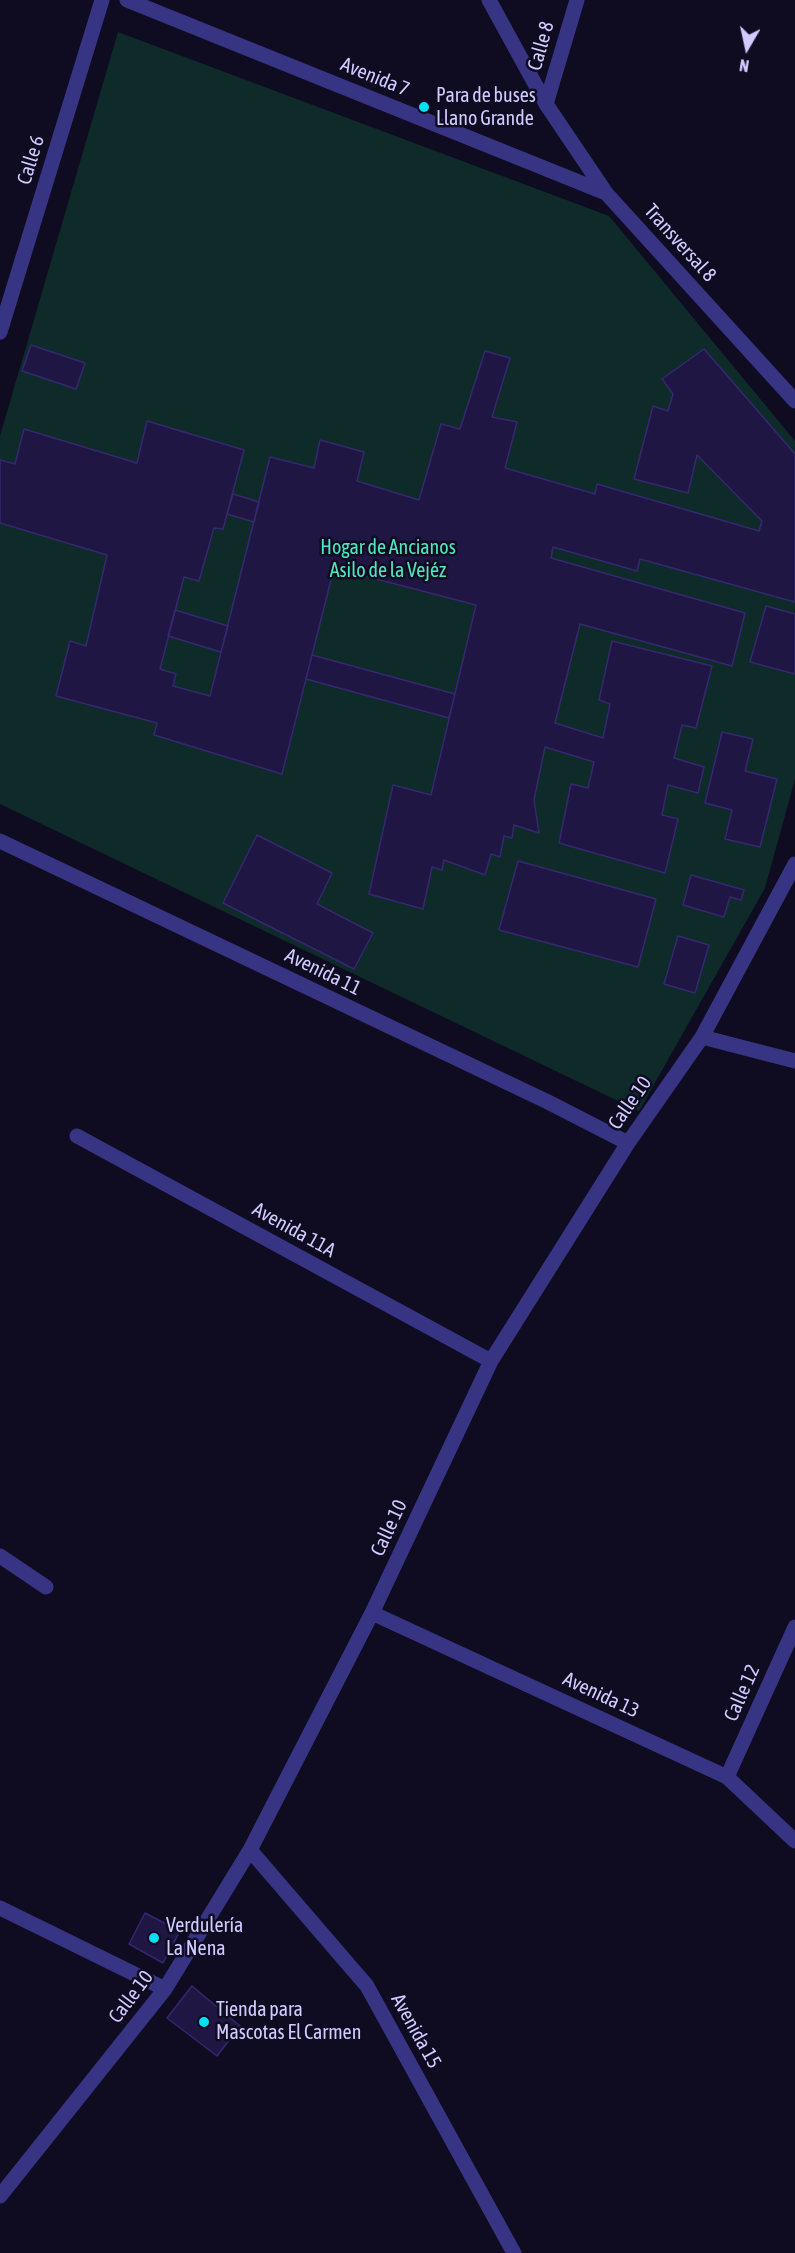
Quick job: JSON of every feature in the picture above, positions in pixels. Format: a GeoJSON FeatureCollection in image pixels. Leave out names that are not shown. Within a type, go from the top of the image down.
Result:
{"type":"FeatureCollection","features":[{"type":"Feature","properties":{"kind":"street","name":"Calle 6"},"geometry":{"type":"LineString","coordinates":[[0,332],[102,0]]}},
{"type":"Feature","properties":{"kind":"street","name":"Avenida 7"},"geometry":{"type":"LineString","coordinates":[[127,0],[606,193]]}},
{"type":"Feature","properties":{"kind":"street","name":"Transversal 8"},"geometry":{"type":"LineString","coordinates":[[489,0],[546,104],[606,193],[795,401]]}},
{"type":"Feature","properties":{"kind":"street","name":"Calle 8"},"geometry":{"type":"LineString","coordinates":[[546,104],[577,0]]}},
{"type":"Feature","properties":{"kind":"street","name":"Avenida 11"},"geometry":{"type":"LineString","coordinates":[[0,841],[548,1102],[628,1143]]}},
{"type":"Feature","properties":{"kind":"street","name":"Calle 10"},"geometry":{"type":"LineString","coordinates":[[0,2196],[165,1989],[250,1850],[372,1613],[491,1361],[628,1143],[702,1036],[795,864]]}},
{"type":"Feature","properties":{"kind":"street"},"geometry":{"type":"LineString","coordinates":[[702,1036],[795,1061]]}},
{"type":"Feature","properties":{"kind":"street","name":"Avenida 11A"},"geometry":{"type":"LineString","coordinates":[[77,1136],[491,1361]]}},
{"type":"Feature","properties":{"kind":"street"},"geometry":{"type":"LineString","coordinates":[[0,1556],[46,1587]]}},
{"type":"Feature","properties":{"kind":"street","name":"Avenida 13"},"geometry":{"type":"LineString","coordinates":[[372,1613],[727,1777],[795,1841]]}},
{"type":"Feature","properties":{"kind":"street","name":"Calle 12"},"geometry":{"type":"LineString","coordinates":[[727,1777],[795,1627]]}},
{"type":"Feature","properties":{"kind":"street","name":"Avenida 15"},"geometry":{"type":"LineString","coordinates":[[250,1850],[367,1986],[514,2253]]}},
{"type":"Feature","properties":{"kind":"street"},"geometry":{"type":"LineString","coordinates":[[0,1908],[165,1989]]}},
{"type":"Feature","properties":{"kind":"green space","name":"Hogar de Ancianos Asilo de la Vejéz"},"geometry":{"type":"Polygon","coordinates":[[[118,32],[609,216],[795,441],[795,779],[765,888],[639,1111],[0,804],[0,436],[118,32]]]}},
{"type":"Feature","properties":{"kind":"building"},"geometry":{"type":"Polygon","coordinates":[[[31,345],[85,363],[76,389],[22,371],[31,345]]]}},
{"type":"Feature","properties":{"kind":"building"},"geometry":{"type":"Polygon","coordinates":[[[704,349],[795,454],[795,602],[640,559],[637,571],[553,547],[551,558],[745,613],[732,666],[580,624],[555,723],[603,738],[610,704],[599,700],[612,641],[712,666],[696,728],[682,725],[674,758],[704,767],[698,793],[668,785],[662,815],[678,819],[665,873],[559,843],[571,784],[588,788],[594,762],[545,747],[534,800],[539,833],[514,825],[512,838],[504,836],[500,857],[491,854],[485,875],[444,860],[442,870],[432,867],[423,909],[369,894],[393,785],[431,795],[476,605],[334,568],[282,774],[154,735],[157,723],[56,696],[70,641],[86,646],[107,555],[0,523],[0,460],[15,464],[24,429],[137,463],[147,421],[244,450],[223,529],[214,528],[199,581],[184,577],[160,669],[176,674],[173,686],[210,696],[270,457],[314,468],[320,440],[364,452],[357,481],[419,500],[441,424],[460,429],[485,351],[510,358],[492,417],[517,422],[505,468],[595,494],[597,484],[759,531],[762,521],[697,455],[688,493],[634,479],[653,406],[668,411],[673,394],[662,379],[704,349]]]}},
{"type":"Feature","properties":{"kind":"building"},"geometry":{"type":"Polygon","coordinates":[[[233,494],[259,502],[254,522],[227,514],[233,494]]]}},
{"type":"Feature","properties":{"kind":"building"},"geometry":{"type":"Polygon","coordinates":[[[766,606],[795,614],[795,674],[750,662],[766,606]]]}},
{"type":"Feature","properties":{"kind":"building"},"geometry":{"type":"Polygon","coordinates":[[[175,610],[228,626],[221,652],[168,636],[175,610]]]}},
{"type":"Feature","properties":{"kind":"building"},"geometry":{"type":"Polygon","coordinates":[[[312,655],[455,694],[449,718],[306,679],[312,655]]]}},
{"type":"Feature","properties":{"kind":"building"},"geometry":{"type":"Polygon","coordinates":[[[722,732],[753,739],[745,771],[777,779],[760,847],[725,839],[732,810],[705,803],[722,732]]]}},
{"type":"Feature","properties":{"kind":"building"},"geometry":{"type":"Polygon","coordinates":[[[257,835],[332,873],[317,904],[373,933],[354,969],[223,903],[257,835]]]}},
{"type":"Feature","properties":{"kind":"building"},"geometry":{"type":"Polygon","coordinates":[[[518,861],[656,899],[638,967],[499,930],[518,861]]]}},
{"type":"Feature","properties":{"kind":"building"},"geometry":{"type":"Polygon","coordinates":[[[691,875],[744,890],[741,900],[730,897],[724,917],[683,905],[691,875]]]}},
{"type":"Feature","properties":{"kind":"building"},"geometry":{"type":"Polygon","coordinates":[[[678,936],[709,945],[695,993],[664,984],[678,936]]]}},
{"type":"Feature","properties":{"kind":"building","name":"Verdulería La Nena"},"geometry":{"type":"Polygon","coordinates":[[[145,1913],[180,1931],[163,1963],[129,1944],[145,1913]]]}},
{"type":"Feature","properties":{"kind":"building","name":"Tienda para Mascotas El Carmen"},"geometry":{"type":"Polygon","coordinates":[[[192,1986],[240,2026],[217,2056],[167,2018],[192,1986]]]}},
{"type":"Feature","properties":{"kind":"place","name":"Para de buses Llano Grande"},"geometry":{"type":"Point","coordinates":[424,107]}},
{"type":"Feature","properties":{"kind":"place","name":"Verdulería La Nena"},"geometry":{"type":"Point","coordinates":[154,1938]}},
{"type":"Feature","properties":{"kind":"place","name":"Tienda para Mascotas El Carmen"},"geometry":{"type":"Point","coordinates":[204,2022]}}]}
